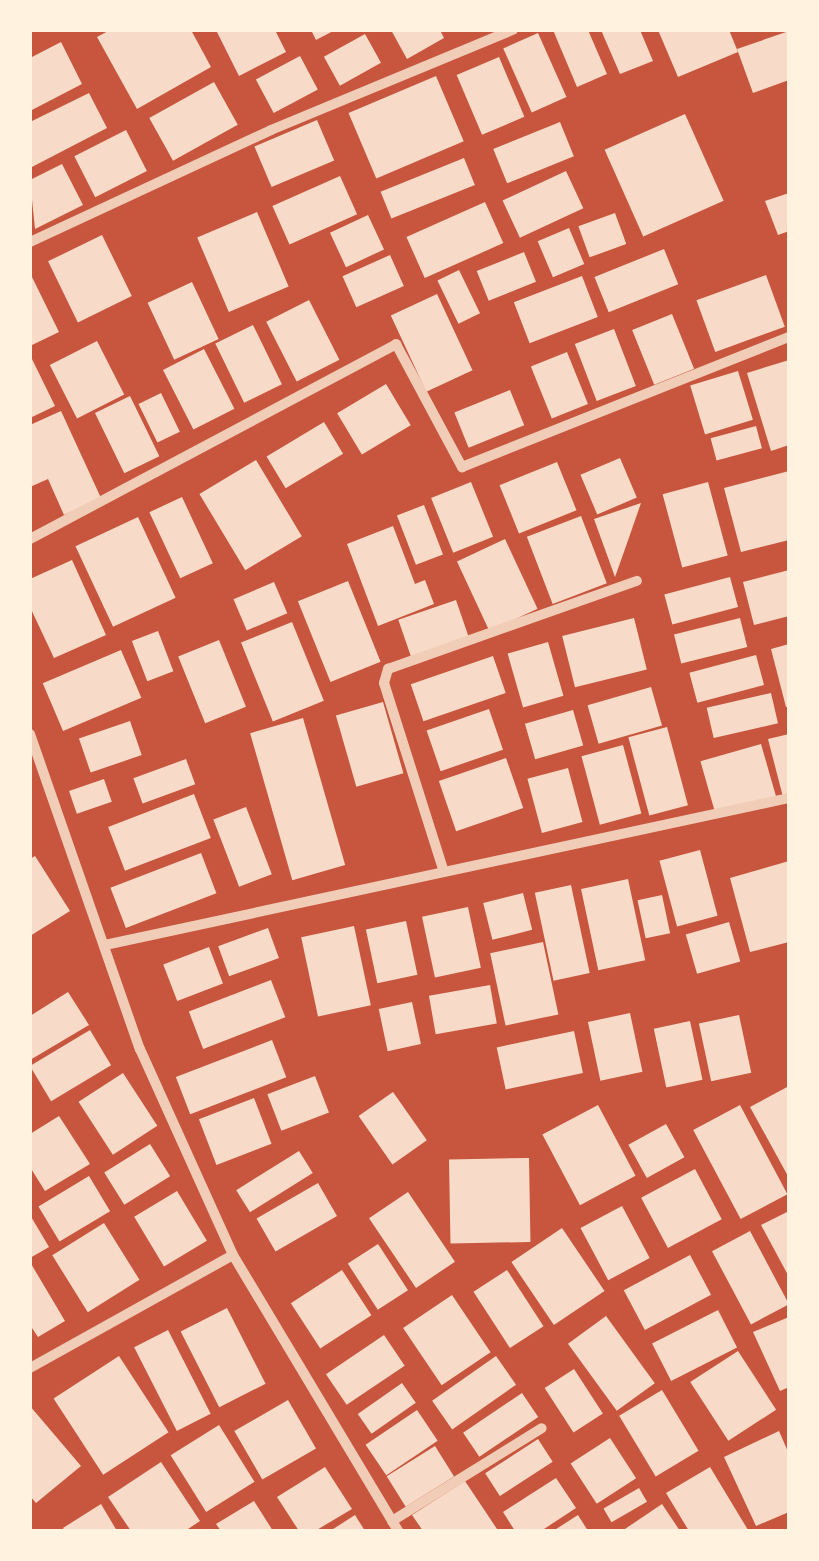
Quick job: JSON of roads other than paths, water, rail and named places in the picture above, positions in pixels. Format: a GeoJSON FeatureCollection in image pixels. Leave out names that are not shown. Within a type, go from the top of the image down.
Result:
{"type":"FeatureCollection","features":[{"type":"Feature","properties":{"kind":"street"},"geometry":{"type":"LineString","coordinates":[[30,242],[271,130],[512,30]]}},
{"type":"Feature","properties":{"kind":"street"},"geometry":{"type":"LineString","coordinates":[[30,538],[396,344],[462,467],[789,337]]}},
{"type":"Feature","properties":{"kind":"street"},"geometry":{"type":"LineString","coordinates":[[444,869],[384,683],[388,669],[637,581]]}},
{"type":"Feature","properties":{"kind":"street"},"geometry":{"type":"LineString","coordinates":[[30,734],[140,1049],[233,1255],[395,1526],[542,1428]]}},
{"type":"Feature","properties":{"kind":"street"},"geometry":{"type":"LineString","coordinates":[[105,945],[444,869],[637,835],[789,798]]}},
{"type":"Feature","properties":{"kind":"street"},"geometry":{"type":"LineString","coordinates":[[30,1368],[233,1255]]}}]}
